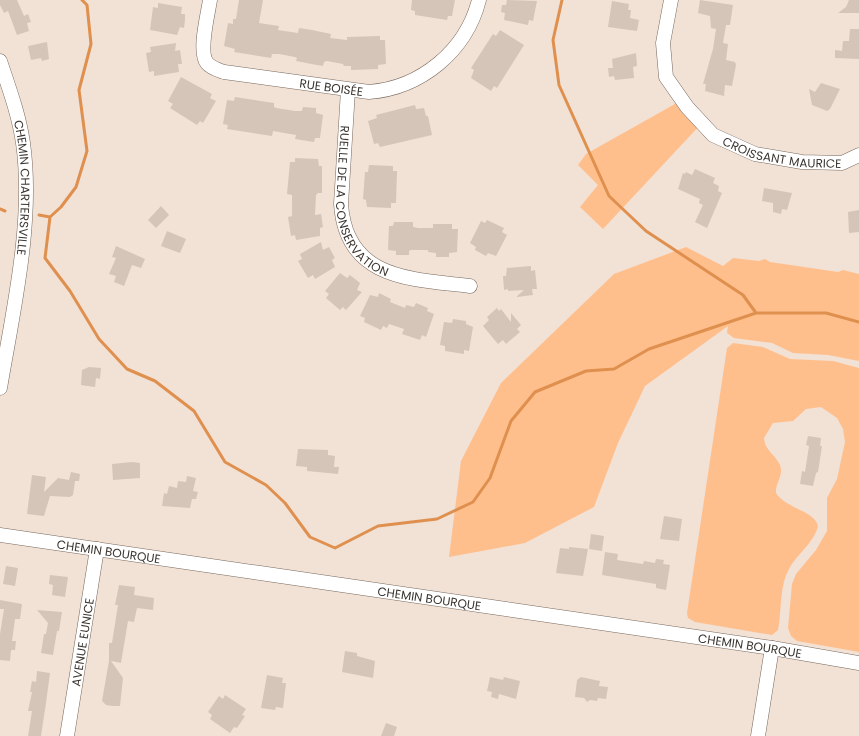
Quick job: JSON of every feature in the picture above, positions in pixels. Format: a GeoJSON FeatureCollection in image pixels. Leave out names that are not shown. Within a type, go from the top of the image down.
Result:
{"type":"FeatureCollection","features":[{"type":"Feature","properties":{"kind":"street","name":"RUE BOISÉE"},"geometry":{"type":"LineString","coordinates":[[210,0],[203,54],[207,64],[212,68],[224,72],[368,92],[387,90],[408,83],[429,72],[445,59],[459,42],[472,21],[479,0]]}},
{"type":"Feature","properties":{"kind":"street","name":"CROISSANT MAURICE"},"geometry":{"type":"LineString","coordinates":[[671,0],[663,43],[666,77],[687,107],[713,135],[755,154],[802,162],[842,163],[859,156]]}},
{"type":"Feature","properties":{"kind":"street","name":"CHEMIN CHARTERSVILLE"},"geometry":{"type":"LineString","coordinates":[[0,61],[20,126],[26,184],[20,263],[0,388]]}},
{"type":"Feature","properties":{"kind":"street","name":"RUELLE DE LA CONSERVATION"},"geometry":{"type":"LineString","coordinates":[[348,90],[341,204],[342,218],[351,243],[369,262],[384,272],[408,279],[470,286]]}},
{"type":"Feature","properties":{"kind":"street","name":"CHEMIN BOURQUE"},"geometry":{"type":"LineString","coordinates":[[0,535],[772,648],[859,663]]}},
{"type":"Feature","properties":{"kind":"street","name":"AVENUE EUNICE"},"geometry":{"type":"LineString","coordinates":[[67,736],[97,549]]}},
{"type":"Feature","properties":{"kind":"street"},"geometry":{"type":"LineString","coordinates":[[758,736],[772,648]]}},
{"type":"Feature","properties":{"kind":"shaded area"},"geometry":{"type":"Polygon","coordinates":[[[682,100],[702,123],[603,229],[580,207],[598,185],[578,165],[586,154],[682,100]]]}},
{"type":"Feature","properties":{"kind":"shaded area"},"geometry":{"type":"Polygon","coordinates":[[[686,247],[723,266],[733,258],[759,261],[765,259],[770,262],[838,272],[843,270],[859,274],[859,361],[828,355],[793,353],[772,343],[734,338],[727,333],[728,326],[645,386],[618,443],[594,507],[525,543],[449,557],[461,461],[501,383],[614,274],[686,247]]]}},
{"type":"Feature","properties":{"kind":"shaded area"},"geometry":{"type":"Polygon","coordinates":[[[733,343],[763,347],[790,359],[833,361],[859,368],[859,652],[797,641],[791,636],[788,628],[792,584],[796,574],[816,550],[827,531],[827,498],[837,479],[845,442],[843,429],[837,418],[821,407],[806,409],[793,421],[773,423],[764,438],[766,446],[778,461],[781,469],[776,493],[786,502],[806,513],[816,521],[818,526],[813,538],[792,564],[786,576],[782,591],[778,630],[772,635],[695,622],[688,618],[687,613],[727,348],[733,343]]]}},
{"type":"Feature","properties":{"kind":"building"},"geometry":{"type":"Polygon","coordinates":[[[0,0],[17,0],[24,16],[28,14],[31,22],[27,23],[29,31],[17,35],[8,11],[4,13],[0,5],[0,0]]]}},
{"type":"Feature","properties":{"kind":"building"},"geometry":{"type":"Polygon","coordinates":[[[239,0],[263,0],[259,23],[279,26],[278,30],[298,33],[299,28],[331,34],[330,38],[347,40],[347,37],[380,36],[380,40],[385,40],[386,64],[378,65],[378,69],[351,70],[351,66],[344,66],[343,64],[327,61],[324,62],[323,66],[296,61],[297,58],[295,57],[279,54],[272,54],[271,58],[234,52],[235,49],[224,46],[228,23],[233,24],[233,19],[236,19],[239,0]]]}},
{"type":"Feature","properties":{"kind":"building"},"geometry":{"type":"Polygon","coordinates":[[[412,0],[455,0],[452,16],[448,16],[447,20],[415,15],[415,11],[411,10],[412,0]]]}},
{"type":"Feature","properties":{"kind":"building"},"geometry":{"type":"Polygon","coordinates":[[[507,0],[537,1],[533,21],[529,20],[528,25],[504,20],[505,13],[501,12],[502,5],[506,5],[507,0]]]}},
{"type":"Feature","properties":{"kind":"building"},"geometry":{"type":"Polygon","coordinates":[[[700,0],[733,5],[730,25],[726,25],[723,43],[728,44],[726,60],[735,62],[736,65],[732,86],[725,85],[724,96],[705,91],[706,84],[703,84],[713,49],[716,29],[711,28],[710,16],[698,13],[700,0]]]}},
{"type":"Feature","properties":{"kind":"building"},"geometry":{"type":"Polygon","coordinates":[[[849,0],[859,0],[859,13],[838,13],[846,7],[849,0]]]}},
{"type":"Feature","properties":{"kind":"building"},"geometry":{"type":"Polygon","coordinates":[[[612,1],[629,4],[628,10],[631,10],[630,18],[639,20],[637,31],[608,27],[612,1]]]}},
{"type":"Feature","properties":{"kind":"building"},"geometry":{"type":"Polygon","coordinates":[[[158,3],[182,7],[181,14],[185,14],[184,28],[180,27],[177,35],[150,30],[153,7],[158,8],[158,3]]]}},
{"type":"Feature","properties":{"kind":"building"},"geometry":{"type":"Polygon","coordinates":[[[850,29],[859,29],[859,59],[835,58],[835,50],[842,51],[843,41],[849,41],[850,29]]]}},
{"type":"Feature","properties":{"kind":"building"},"geometry":{"type":"Polygon","coordinates":[[[500,30],[524,45],[497,88],[494,86],[491,91],[471,78],[474,70],[471,68],[493,34],[496,36],[500,30]]]}},
{"type":"Feature","properties":{"kind":"building"},"geometry":{"type":"Polygon","coordinates":[[[47,42],[49,59],[42,61],[41,58],[31,60],[28,46],[47,42]]]}},
{"type":"Feature","properties":{"kind":"building"},"geometry":{"type":"Polygon","coordinates":[[[176,43],[175,51],[180,50],[182,64],[178,64],[179,72],[154,76],[154,71],[149,72],[146,53],[151,52],[150,47],[176,43]]]}},
{"type":"Feature","properties":{"kind":"building"},"geometry":{"type":"Polygon","coordinates":[[[636,53],[637,66],[633,67],[634,78],[615,80],[614,76],[609,77],[608,68],[613,68],[612,59],[636,53]]]}},
{"type":"Feature","properties":{"kind":"building"},"geometry":{"type":"Polygon","coordinates":[[[181,77],[212,94],[210,98],[216,101],[203,123],[200,121],[197,125],[170,108],[173,104],[168,101],[181,77]]]}},
{"type":"Feature","properties":{"kind":"building"},"geometry":{"type":"Polygon","coordinates":[[[821,83],[840,89],[830,109],[827,111],[812,105],[809,89],[815,92],[821,83]]]}},
{"type":"Feature","properties":{"kind":"building"},"geometry":{"type":"Polygon","coordinates":[[[235,97],[274,103],[274,107],[276,108],[295,111],[302,111],[303,107],[316,108],[316,113],[323,115],[320,138],[315,138],[314,142],[295,139],[296,135],[273,131],[272,136],[227,129],[228,125],[223,124],[227,100],[234,101],[235,97]]]}},
{"type":"Feature","properties":{"kind":"building"},"geometry":{"type":"Polygon","coordinates":[[[415,105],[416,109],[424,108],[426,116],[428,116],[432,135],[380,147],[378,143],[374,144],[368,121],[377,118],[376,115],[415,105]]]}},
{"type":"Feature","properties":{"kind":"building"},"geometry":{"type":"Polygon","coordinates":[[[295,158],[318,159],[319,166],[322,166],[322,193],[318,193],[316,195],[315,215],[321,214],[323,227],[320,228],[320,236],[296,240],[295,235],[291,236],[288,217],[292,216],[292,195],[287,194],[290,162],[295,162],[295,158]]]}},
{"type":"Feature","properties":{"kind":"building"},"geometry":{"type":"Polygon","coordinates":[[[369,165],[393,166],[393,171],[397,171],[396,203],[391,203],[391,208],[367,207],[366,200],[363,199],[365,172],[368,172],[369,165]]]}},
{"type":"Feature","properties":{"kind":"building"},"geometry":{"type":"Polygon","coordinates":[[[695,169],[715,178],[713,183],[719,186],[718,191],[722,193],[707,228],[695,222],[703,205],[699,203],[700,199],[678,189],[683,173],[685,174],[686,172],[692,175],[695,169]]]}},
{"type":"Feature","properties":{"kind":"building"},"geometry":{"type":"Polygon","coordinates":[[[764,188],[792,193],[787,210],[782,209],[781,214],[773,212],[773,203],[762,201],[764,188]]]}},
{"type":"Feature","properties":{"kind":"building"},"geometry":{"type":"Polygon","coordinates":[[[161,206],[169,215],[156,228],[148,220],[161,206]]]}},
{"type":"Feature","properties":{"kind":"building"},"geometry":{"type":"Polygon","coordinates":[[[859,210],[859,232],[849,233],[848,212],[859,210]]]}},
{"type":"Feature","properties":{"kind":"building"},"geometry":{"type":"Polygon","coordinates":[[[487,220],[504,228],[502,232],[507,235],[496,256],[488,253],[486,256],[475,250],[476,247],[470,243],[481,221],[485,223],[487,220]]]}},
{"type":"Feature","properties":{"kind":"building"},"geometry":{"type":"Polygon","coordinates":[[[394,222],[413,222],[413,227],[418,228],[433,228],[433,224],[452,224],[452,229],[458,229],[457,252],[449,253],[449,257],[436,257],[436,253],[428,252],[428,250],[411,250],[409,251],[409,255],[396,255],[396,251],[388,250],[389,226],[393,226],[394,222]]]}},
{"type":"Feature","properties":{"kind":"building"},"geometry":{"type":"Polygon","coordinates":[[[167,231],[186,239],[180,253],[161,246],[167,231]]]}},
{"type":"Feature","properties":{"kind":"building"},"geometry":{"type":"Polygon","coordinates":[[[321,242],[323,250],[329,247],[335,258],[332,260],[335,267],[315,279],[313,275],[308,278],[298,261],[302,259],[300,254],[321,242]]]}},
{"type":"Feature","properties":{"kind":"building"},"geometry":{"type":"Polygon","coordinates":[[[116,246],[145,259],[141,268],[132,265],[124,286],[114,282],[116,276],[109,274],[116,258],[112,257],[116,246]]]}},
{"type":"Feature","properties":{"kind":"building"},"geometry":{"type":"Polygon","coordinates":[[[531,266],[531,271],[535,270],[537,289],[532,289],[533,295],[516,297],[524,290],[504,290],[503,276],[506,276],[507,268],[531,266]]]}},
{"type":"Feature","properties":{"kind":"building"},"geometry":{"type":"Polygon","coordinates":[[[340,273],[347,278],[350,275],[360,283],[357,290],[362,292],[346,310],[343,307],[340,310],[326,298],[329,294],[325,291],[340,273]]]}},
{"type":"Feature","properties":{"kind":"building"},"geometry":{"type":"Polygon","coordinates":[[[379,293],[391,299],[390,302],[405,308],[406,305],[414,307],[416,303],[428,308],[427,311],[434,314],[426,337],[422,335],[420,340],[402,334],[404,329],[389,324],[387,328],[383,326],[381,330],[364,322],[365,318],[360,316],[370,295],[378,297],[379,293]]]}},
{"type":"Feature","properties":{"kind":"building"},"geometry":{"type":"Polygon","coordinates":[[[497,308],[499,311],[501,309],[511,322],[511,313],[521,325],[517,329],[520,332],[506,344],[503,340],[498,344],[483,326],[489,320],[487,317],[497,308]]]}},
{"type":"Feature","properties":{"kind":"building"},"geometry":{"type":"Polygon","coordinates":[[[453,319],[466,321],[466,324],[473,327],[469,351],[464,350],[464,354],[445,351],[445,346],[440,345],[444,322],[452,323],[453,319]]]}},
{"type":"Feature","properties":{"kind":"building"},"geometry":{"type":"Polygon","coordinates":[[[89,367],[101,368],[100,379],[96,378],[95,387],[81,385],[82,370],[89,367]]]}},
{"type":"Feature","properties":{"kind":"building"},"geometry":{"type":"Polygon","coordinates":[[[808,436],[821,438],[820,446],[822,446],[818,472],[816,473],[813,486],[800,484],[802,471],[805,472],[809,446],[806,445],[808,436]]]}},
{"type":"Feature","properties":{"kind":"building"},"geometry":{"type":"Polygon","coordinates":[[[298,449],[328,450],[328,455],[335,456],[334,467],[339,467],[338,474],[307,471],[307,467],[296,466],[298,449]]]}},
{"type":"Feature","properties":{"kind":"building"},"geometry":{"type":"Polygon","coordinates":[[[132,462],[140,463],[140,478],[113,480],[112,464],[132,462]]]}},
{"type":"Feature","properties":{"kind":"building"},"geometry":{"type":"Polygon","coordinates":[[[71,472],[80,474],[79,481],[75,481],[73,495],[70,497],[50,496],[44,516],[27,514],[32,475],[46,477],[44,492],[58,478],[69,480],[71,472]]]}},
{"type":"Feature","properties":{"kind":"building"},"geometry":{"type":"Polygon","coordinates":[[[187,476],[196,478],[193,491],[198,492],[196,499],[192,499],[190,508],[162,506],[164,493],[167,494],[169,486],[177,488],[178,481],[186,482],[187,476]]]}},
{"type":"Feature","properties":{"kind":"building"},"geometry":{"type":"Polygon","coordinates":[[[664,516],[682,519],[679,541],[660,539],[664,516]]]}},
{"type":"Feature","properties":{"kind":"building"},"geometry":{"type":"Polygon","coordinates":[[[591,534],[604,536],[602,551],[589,549],[591,534]]]}},
{"type":"Feature","properties":{"kind":"building"},"geometry":{"type":"Polygon","coordinates":[[[569,547],[588,549],[583,576],[556,573],[560,548],[569,549],[569,547]]]}},
{"type":"Feature","properties":{"kind":"building"},"geometry":{"type":"Polygon","coordinates":[[[605,552],[618,554],[617,560],[643,564],[644,561],[655,563],[656,559],[664,560],[663,564],[670,565],[666,590],[656,588],[656,584],[602,575],[605,552]]]}},
{"type":"Feature","properties":{"kind":"building"},"geometry":{"type":"Polygon","coordinates":[[[6,566],[18,568],[15,586],[3,584],[6,566]]]}},
{"type":"Feature","properties":{"kind":"building"},"geometry":{"type":"Polygon","coordinates":[[[50,575],[68,577],[65,597],[52,595],[53,585],[49,584],[50,575]]]}},
{"type":"Feature","properties":{"kind":"building"},"geometry":{"type":"Polygon","coordinates":[[[119,585],[135,587],[134,595],[154,598],[153,610],[137,608],[134,622],[128,621],[121,663],[111,661],[123,678],[120,706],[113,706],[106,705],[102,701],[109,661],[109,643],[112,643],[118,605],[115,605],[119,585]]]}},
{"type":"Feature","properties":{"kind":"building"},"geometry":{"type":"Polygon","coordinates":[[[0,600],[22,604],[20,619],[15,619],[12,641],[16,641],[15,650],[11,650],[10,661],[0,660],[0,634],[4,609],[0,609],[0,600]]]}},
{"type":"Feature","properties":{"kind":"building"},"geometry":{"type":"Polygon","coordinates":[[[37,610],[62,612],[53,655],[41,653],[44,634],[46,634],[48,623],[37,610]]]}},
{"type":"Feature","properties":{"kind":"building"},"geometry":{"type":"Polygon","coordinates":[[[345,651],[357,653],[357,656],[375,661],[373,678],[342,672],[345,651]]]}},
{"type":"Feature","properties":{"kind":"building"},"geometry":{"type":"Polygon","coordinates":[[[37,671],[50,673],[46,703],[41,736],[28,736],[32,711],[28,711],[32,692],[30,692],[32,681],[36,682],[37,671]]]}},
{"type":"Feature","properties":{"kind":"building"},"geometry":{"type":"Polygon","coordinates":[[[267,675],[283,678],[282,683],[286,683],[283,708],[276,707],[275,710],[261,708],[267,675]]]}},
{"type":"Feature","properties":{"kind":"building"},"geometry":{"type":"Polygon","coordinates":[[[490,677],[503,680],[504,677],[520,681],[516,699],[499,694],[498,699],[491,697],[492,692],[487,691],[490,677]]]}},
{"type":"Feature","properties":{"kind":"building"},"geometry":{"type":"Polygon","coordinates":[[[581,677],[600,681],[599,686],[608,687],[606,699],[598,698],[597,701],[590,700],[587,702],[584,698],[575,697],[577,680],[581,677]]]}},
{"type":"Feature","properties":{"kind":"building"},"geometry":{"type":"Polygon","coordinates":[[[225,695],[246,709],[242,715],[245,716],[237,728],[234,727],[230,733],[210,719],[212,715],[208,712],[219,696],[223,699],[225,695]]]}},
{"type":"Feature","properties":{"kind":"building"},"geometry":{"type":"Polygon","coordinates":[[[386,723],[397,727],[394,736],[381,736],[386,723]]]}},
{"type":"Feature","properties":{"kind":"waterway"},"geometry":{"type":"LineString","coordinates":[[82,0],[87,5],[91,44],[79,90],[87,151],[76,187],[61,207],[50,217],[45,258],[70,291],[99,339],[127,369],[155,381],[194,411],[225,462],[266,485],[285,503],[310,537],[335,548],[378,526],[437,519],[473,502],[490,478],[511,421],[535,392],[586,371],[614,369],[649,349],[756,313],[826,313],[859,322]]}},
{"type":"Feature","properties":{"kind":"waterway"},"geometry":{"type":"LineString","coordinates":[[562,0],[553,40],[559,85],[609,196],[646,231],[743,295],[756,313]]}},
{"type":"Feature","properties":{"kind":"waterway"},"geometry":{"type":"LineString","coordinates":[[0,209],[5,211]]}},
{"type":"Feature","properties":{"kind":"waterway"},"geometry":{"type":"LineString","coordinates":[[39,215],[50,217]]}}]}
